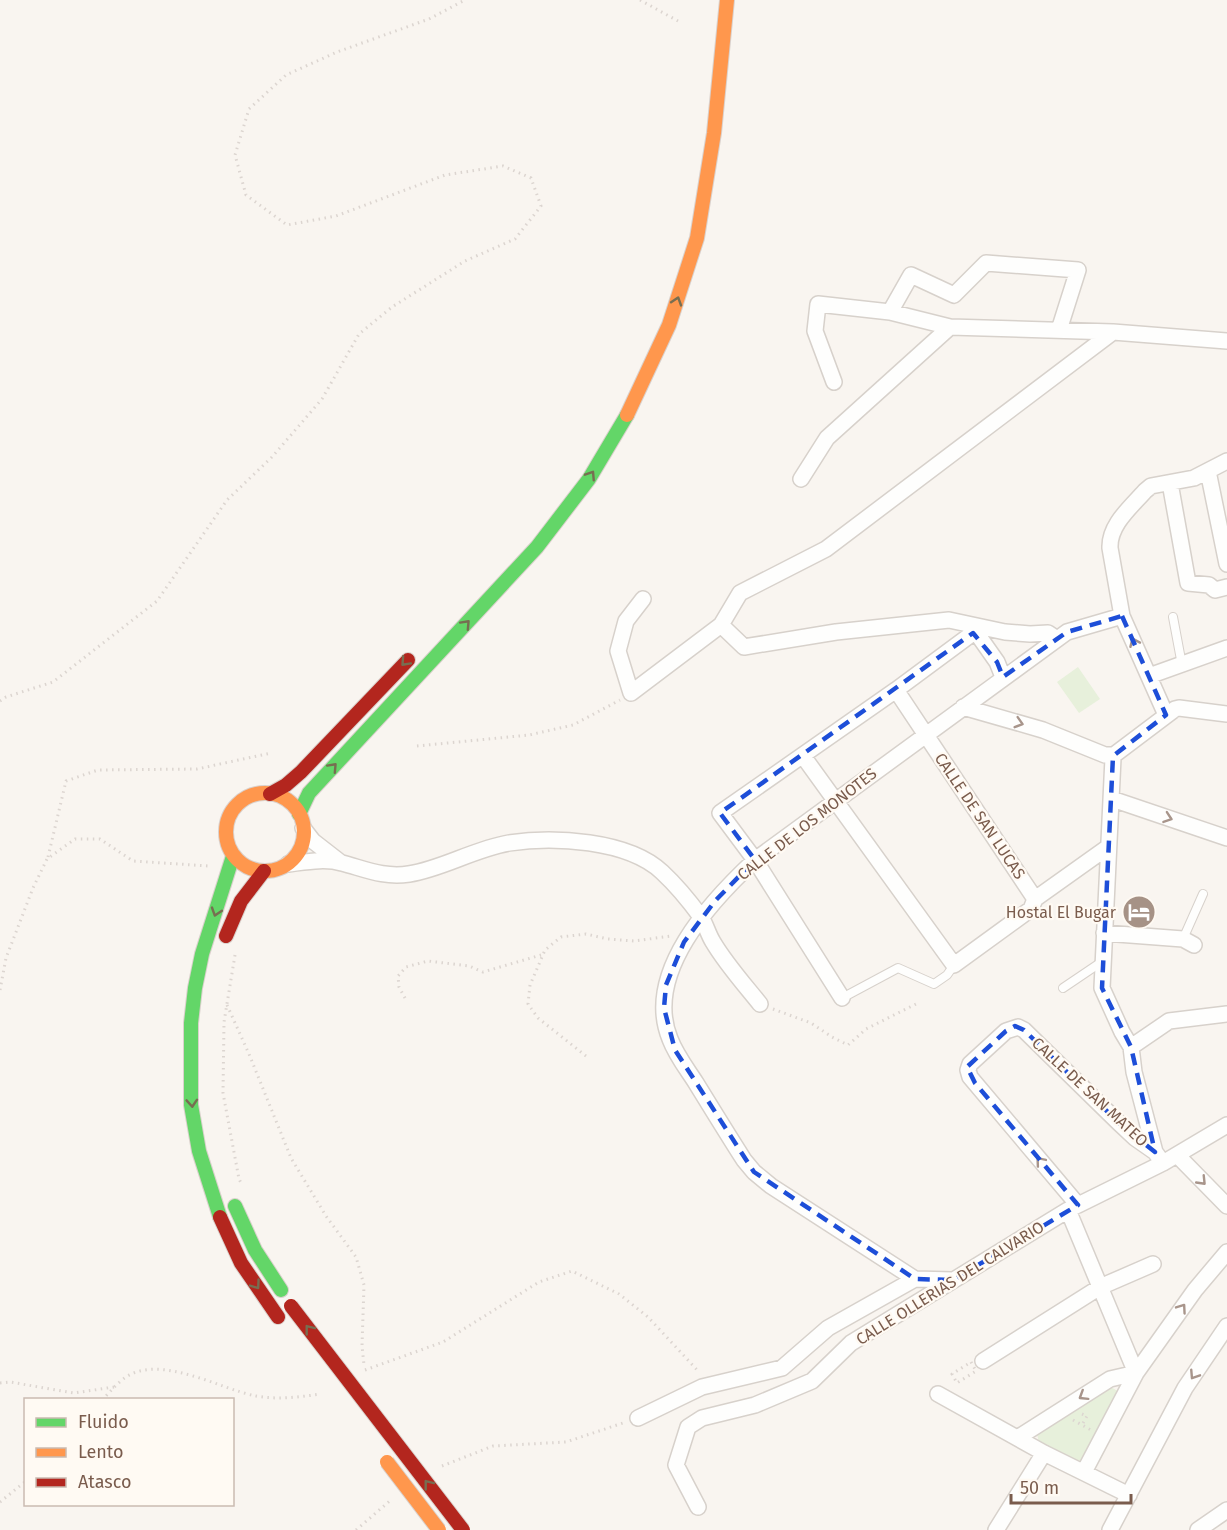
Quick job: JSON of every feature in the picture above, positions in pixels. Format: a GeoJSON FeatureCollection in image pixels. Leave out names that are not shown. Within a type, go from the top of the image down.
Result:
{"type":"FeatureCollection","features":[{"type":"Feature","properties":{"kind":"highway"},"geometry":{"type":"LineString","coordinates":[[232,861],[264,871],[288,864],[300,848],[301,821],[309,793],[537,547],[589,479],[634,404],[669,326],[697,238],[714,132],[727,0]]}},
{"type":"Feature","properties":{"kind":"highway"},"geometry":{"type":"LineString","coordinates":[[270,794],[301,772],[414,653]]}},
{"type":"Feature","properties":{"kind":"highway"},"geometry":{"type":"LineString","coordinates":[[282,1322],[241,1263],[225,1231],[212,1195],[199,1151],[191,1105],[191,1023],[202,954],[232,861],[225,831],[228,818],[244,799],[257,794],[270,794],[281,797],[291,804],[301,821]]}},
{"type":"Feature","properties":{"kind":"highway"},"geometry":{"type":"LineString","coordinates":[[223,945],[237,906],[249,886],[264,871]]}},
{"type":"Feature","properties":{"kind":"highway"},"geometry":{"type":"LineString","coordinates":[[237,1191],[241,1222],[291,1306],[463,1530]]}},
{"type":"Feature","properties":{"kind":"highway"},"geometry":{"type":"LineString","coordinates":[[376,1447],[439,1530]]}},
{"type":"Feature","properties":{"kind":"street"},"geometry":{"type":"LineString","coordinates":[[890,312],[911,275],[954,295],[986,263],[1078,270],[1059,330]]}},
{"type":"Feature","properties":{"kind":"street"},"geometry":{"type":"LineString","coordinates":[[834,382],[815,331],[818,304],[890,312],[950,327],[1113,332],[1227,341]]}},
{"type":"Feature","properties":{"kind":"street"},"geometry":{"type":"LineString","coordinates":[[801,479],[827,438],[950,327]]}},
{"type":"Feature","properties":{"kind":"street"},"geometry":{"type":"LineString","coordinates":[[643,599],[626,621],[618,651],[631,693],[721,625],[740,593],[826,549],[1113,332]]}},
{"type":"Feature","properties":{"kind":"street"},"geometry":{"type":"LineString","coordinates":[[1166,715],[1122,615],[1110,548],[1112,533],[1114,527],[1151,486],[1194,478],[1227,462]]}},
{"type":"Feature","properties":{"kind":"street"},"geometry":{"type":"LineString","coordinates":[[1208,471],[1227,564]]}},
{"type":"Feature","properties":{"kind":"street"},"geometry":{"type":"LineString","coordinates":[[1170,483],[1188,583],[1209,585],[1215,590],[1227,587]]}},
{"type":"Feature","properties":{"kind":"street","name":"CALLE DE LOS MONOTES"},"geometry":{"type":"LineString","coordinates":[[915,1279],[763,1181],[744,1160],[669,1038],[664,1008],[666,985],[684,942],[701,918],[728,885],[755,860],[1057,639],[1078,627],[1122,615]]}},
{"type":"Feature","properties":{"kind":"street"},"geometry":{"type":"LineString","coordinates":[[721,625],[744,647],[836,632],[949,620],[1005,632],[1048,633],[1057,639]]}},
{"type":"Feature","properties":{"kind":"street"},"geometry":{"type":"LineString","coordinates":[[842,998],[755,860],[720,813],[896,690],[973,633],[978,635],[997,662],[1004,677]]}},
{"type":"Feature","properties":{"kind":"street"},"geometry":{"type":"LineString","coordinates":[[1149,676],[1227,648]]}},
{"type":"Feature","properties":{"kind":"street","name":"CALLE DE SAN LUCAS"},"geometry":{"type":"LineString","coordinates":[[896,690],[1035,899]]}},
{"type":"Feature","properties":{"kind":"street"},"geometry":{"type":"LineString","coordinates":[[963,706],[1043,730],[1105,755],[1114,755],[1175,709],[1227,714]]}},
{"type":"Feature","properties":{"kind":"street"},"geometry":{"type":"LineString","coordinates":[[1114,755],[1102,988],[1131,1047],[1134,1072],[1159,1157]]}},
{"type":"Feature","properties":{"kind":"street"},"geometry":{"type":"LineString","coordinates":[[802,756],[954,965],[1031,909],[1035,899],[1108,847]]}},
{"type":"Feature","properties":{"kind":"street"},"geometry":{"type":"LineString","coordinates":[[1112,799],[1227,838]]}},
{"type":"Feature","properties":{"kind":"street"},"geometry":{"type":"LineString","coordinates":[[301,821],[313,841],[340,862]]}},
{"type":"Feature","properties":{"kind":"street"},"geometry":{"type":"LineString","coordinates":[[288,864],[319,861],[340,862],[379,874],[399,875],[431,868],[484,848],[534,840],[567,840],[621,851],[654,865],[674,884],[701,918],[713,942],[760,1004]]}},
{"type":"Feature","properties":{"kind":"street"},"geometry":{"type":"LineString","coordinates":[[1104,933],[1188,942]]}},
{"type":"Feature","properties":{"kind":"street"},"geometry":{"type":"LineString","coordinates":[[1131,1047],[1169,1021],[1227,1014]]}},
{"type":"Feature","properties":{"kind":"street","name":"CALLE DE SAN MATEO"},"geometry":{"type":"LineString","coordinates":[[1136,1373],[1100,1287],[1073,1208],[970,1077],[968,1070],[970,1064],[1006,1031],[1018,1027],[1024,1030],[1135,1138],[1159,1157]]}},
{"type":"Feature","properties":{"kind":"street","name":"CALLE OLLERIAS DEL CALVARIO"},"geometry":{"type":"LineString","coordinates":[[698,1507],[676,1465],[688,1427],[702,1418],[755,1405],[812,1381],[851,1343],[953,1280],[1159,1157],[1177,1155],[1227,1125]]}},
{"type":"Feature","properties":{"kind":"street"},"geometry":{"type":"LineString","coordinates":[[1177,1155],[1222,1204]]}},
{"type":"Feature","properties":{"kind":"street"},"geometry":{"type":"LineString","coordinates":[[1084,1472],[1136,1373],[1195,1290],[1227,1252]]}},
{"type":"Feature","properties":{"kind":"street"},"geometry":{"type":"LineString","coordinates":[[983,1361],[1100,1287],[1154,1264]]}},
{"type":"Feature","properties":{"kind":"street"},"geometry":{"type":"LineString","coordinates":[[638,1418],[702,1387],[782,1368],[828,1328],[915,1279],[953,1280]]}},
{"type":"Feature","properties":{"kind":"street"},"geometry":{"type":"LineString","coordinates":[[1110,1530],[1185,1388],[1227,1326]]}},
{"type":"Feature","properties":{"kind":"street"},"geometry":{"type":"LineString","coordinates":[[1019,1437],[1110,1379],[1136,1373]]}},
{"type":"Feature","properties":{"kind":"street"},"geometry":{"type":"LineString","coordinates":[[938,1394],[1019,1437],[1044,1453],[1129,1495]]}},
{"type":"Feature","properties":{"kind":"street"},"geometry":{"type":"LineString","coordinates":[[996,1530],[1044,1453]]}},
{"type":"Feature","properties":{"kind":"street"},"geometry":{"type":"LineString","coordinates":[[1198,1530],[1227,1510]]}},
{"type":"Feature","properties":{"kind":"lane"},"geometry":{"type":"LineString","coordinates":[[1173,617],[1182,665]]}},
{"type":"Feature","properties":{"kind":"lane"},"geometry":{"type":"LineString","coordinates":[[1188,942],[1203,894]]}},
{"type":"Feature","properties":{"kind":"lane"},"geometry":{"type":"LineString","coordinates":[[1063,988],[1103,961]]}},
{"type":"Feature","properties":{"kind":"lane"},"geometry":{"type":"LineString","coordinates":[[842,998],[898,968],[934,984],[947,975],[954,965]]}},
{"type":"Feature","properties":{"kind":"path"},"geometry":{"type":"LineString","coordinates":[[0,701],[53,682],[157,601],[227,500],[272,457],[322,399],[359,334],[392,307],[465,261],[515,239],[541,206],[531,178],[503,166],[445,175],[336,216],[287,225],[246,195],[235,155],[249,109],[286,75],[337,52],[429,19],[465,0]]}},
{"type":"Feature","properties":{"kind":"path"},"geometry":{"type":"LineString","coordinates":[[640,0],[678,21]]}},
{"type":"Feature","properties":{"kind":"path"},"geometry":{"type":"LineString","coordinates":[[417,746],[529,735],[573,725],[631,693]]}},
{"type":"Feature","properties":{"kind":"path"},"geometry":{"type":"LineString","coordinates":[[0,990],[6,958],[33,888],[47,859],[66,781],[98,770],[197,770],[271,753]]}},
{"type":"Feature","properties":{"kind":"path"},"geometry":{"type":"LineString","coordinates":[[47,859],[75,839],[100,839],[134,861],[232,861]]}},
{"type":"Feature","properties":{"kind":"path"},"geometry":{"type":"LineString","coordinates":[[586,1056],[538,1018],[528,1004],[530,985],[545,950],[561,937],[586,934],[634,941],[655,940],[675,935],[684,942]]}},
{"type":"Feature","properties":{"kind":"path"},"geometry":{"type":"LineString","coordinates":[[236,949],[224,1022],[223,1093],[239,1179],[237,1191]]}},
{"type":"Feature","properties":{"kind":"path"},"geometry":{"type":"LineString","coordinates":[[405,998],[399,987],[398,976],[406,967],[428,961],[469,966],[483,972],[543,955]]}},
{"type":"Feature","properties":{"kind":"path"},"geometry":{"type":"LineString","coordinates":[[760,1004],[811,1023],[848,1045],[866,1029],[916,1004]]}},
{"type":"Feature","properties":{"kind":"path"},"geometry":{"type":"LineString","coordinates":[[227,1005],[291,1158],[326,1216],[356,1257],[364,1286],[362,1346],[364,1377]]}},
{"type":"Feature","properties":{"kind":"path"},"geometry":{"type":"LineString","coordinates":[[365,1370],[443,1342],[539,1282],[572,1271],[619,1294],[641,1311],[710,1385]]}},
{"type":"Feature","properties":{"kind":"path"},"geometry":{"type":"LineString","coordinates":[[966,1365],[971,1375],[957,1383],[952,1374],[957,1371],[966,1365]]}},
{"type":"Feature","properties":{"kind":"path"},"geometry":{"type":"LineString","coordinates":[[104,1398],[126,1377],[141,1371],[164,1370],[255,1395],[282,1399],[321,1394]]}},
{"type":"Feature","properties":{"kind":"path"},"geometry":{"type":"LineString","coordinates":[[365,1370],[371,1378]]}},
{"type":"Feature","properties":{"kind":"path"},"geometry":{"type":"LineString","coordinates":[[957,1371],[963,1380]]}},
{"type":"Feature","properties":{"kind":"path"},"geometry":{"type":"LineString","coordinates":[[0,1383],[10,1382],[74,1393],[115,1387]]}},
{"type":"Feature","properties":{"kind":"path"},"geometry":{"type":"LineString","coordinates":[[437,1468],[493,1446],[566,1442],[638,1418]]}},
{"type":"Feature","properties":{"kind":"path"},"geometry":{"type":"LineString","coordinates":[[1069,1418],[1093,1431]]}},
{"type":"Feature","properties":{"kind":"path"},"geometry":{"type":"LineString","coordinates":[[1082,1425],[1085,1419]]}},
{"type":"Feature","properties":{"kind":"path"},"geometry":{"type":"LineString","coordinates":[[0,1502],[24,1483]]}},
{"type":"Feature","properties":{"kind":"path"},"geometry":{"type":"LineString","coordinates":[[356,1530],[395,1496]]}},
{"type":"Feature","properties":{"kind":"highlighted area"},"geometry":{"type":"Polygon","coordinates":[[[1122,616],[1166,715],[1113,756],[1102,988],[1131,1047],[1155,1152],[1119,1123],[1024,1030],[1015,1026],[1006,1031],[967,1067],[975,1083],[1078,1205],[953,1280],[915,1279],[754,1172],[675,1050],[664,1008],[666,985],[684,942],[715,901],[755,860],[720,813],[973,633],[997,662],[1003,677],[1067,632],[1122,616]]]}},
{"type":"Feature","properties":{"kind":"green space"},"geometry":{"type":"Polygon","coordinates":[[[1078,667],[1100,699],[1079,713],[1057,682],[1078,667]]]}},
{"type":"Feature","properties":{"kind":"green space"},"geometry":{"type":"Polygon","coordinates":[[[1111,1387],[1119,1392],[1081,1464],[1039,1443],[1037,1434],[1111,1387]]]}},
{"type":"Feature","properties":{"kind":"traffic: fast"},"geometry":{"type":"LineString","coordinates":[[299,814],[309,793],[537,547],[589,479],[627,415]]}},
{"type":"Feature","properties":{"kind":"traffic: fast"},"geometry":{"type":"LineString","coordinates":[[220,1217],[199,1151],[191,1105],[191,1023],[202,954],[233,856]]}},
{"type":"Feature","properties":{"kind":"traffic: fast"},"geometry":{"type":"LineString","coordinates":[[235,1206],[255,1250],[281,1290]]}},
{"type":"Feature","properties":{"kind":"traffic: slow"},"geometry":{"type":"LineString","coordinates":[[627,415],[669,325],[697,238],[714,133],[727,0]]}},
{"type":"Feature","properties":{"kind":"traffic: slow"},"geometry":{"type":"LineString","coordinates":[[265,793],[280,796],[292,805],[301,817],[304,832],[301,847],[292,859],[280,868],[265,871],[250,868],[238,859],[229,847],[226,832],[229,817],[238,805],[250,796],[265,793]]}},
{"type":"Feature","properties":{"kind":"traffic: slow"},"geometry":{"type":"LineString","coordinates":[[387,1462],[439,1530]]}},
{"type":"Feature","properties":{"kind":"traffic: jam"},"geometry":{"type":"LineString","coordinates":[[270,794],[286,785],[301,772],[408,660]]}},
{"type":"Feature","properties":{"kind":"traffic: jam"},"geometry":{"type":"LineString","coordinates":[[226,936],[241,901],[264,871]]}},
{"type":"Feature","properties":{"kind":"traffic: jam"},"geometry":{"type":"LineString","coordinates":[[220,1217],[241,1263],[278,1317]]}},
{"type":"Feature","properties":{"kind":"traffic: jam"},"geometry":{"type":"LineString","coordinates":[[291,1306],[463,1530]]}},
{"type":"Feature","properties":{"kind":"place","name":"Hostal El Bugar"},"geometry":{"type":"Point","coordinates":[1139,912]}}]}
